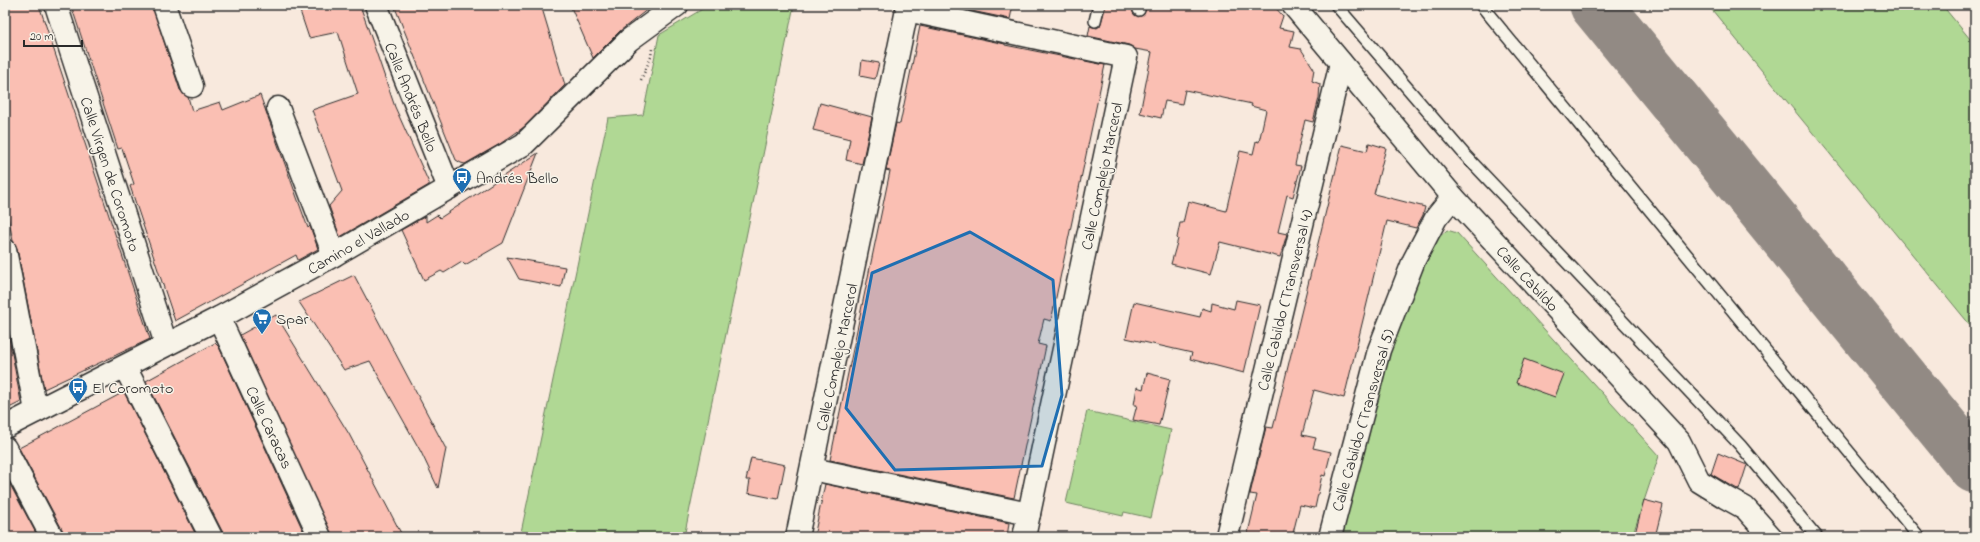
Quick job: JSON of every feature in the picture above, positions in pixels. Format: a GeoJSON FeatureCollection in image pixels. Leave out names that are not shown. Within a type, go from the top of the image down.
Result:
{"type":"FeatureCollection","features":[{"type":"Feature","properties":{"kind":"street","name":"Calle Virgen de Coromoto"},"geometry":{"type":"LineString","coordinates":[[56,5],[166,344]]}},
{"type":"Feature","properties":{"kind":"street"},"geometry":{"type":"LineString","coordinates":[[164,5],[192,86]]}},
{"type":"Feature","properties":{"kind":"street","name":"Calle Andrés Bello"},"geometry":{"type":"LineString","coordinates":[[376,5],[449,188]]}},
{"type":"Feature","properties":{"kind":"street","name":"Camino el Vallado"},"geometry":{"type":"LineString","coordinates":[[5,427],[219,318],[334,255],[524,144],[629,40],[678,5]]}},
{"type":"Feature","properties":{"kind":"street","name":"Calle Cabildo"},"geometry":{"type":"LineString","coordinates":[[1293,5],[1453,197],[1679,441],[1700,481],[1745,508],[1771,537]]}},
{"type":"Feature","properties":{"kind":"street","name":"Calle Complejo Marcerol"},"geometry":{"type":"LineString","coordinates":[[797,537],[908,7],[1126,57],[1024,537]]}},
{"type":"Feature","properties":{"kind":"street","name":"Calle Cabildo (Transversal 4)"},"geometry":{"type":"LineString","coordinates":[[1226,536],[1341,63]]}},
{"type":"Feature","properties":{"kind":"street"},"geometry":{"type":"LineString","coordinates":[[278,108],[334,255]]}},
{"type":"Feature","properties":{"kind":"street","name":"Calle Cabildo (Transversal 5)"},"geometry":{"type":"LineString","coordinates":[[1330,537],[1378,350],[1414,260],[1436,218],[1453,197]]}},
{"type":"Feature","properties":{"kind":"street"},"geometry":{"type":"LineString","coordinates":[[5,250],[36,411]]}},
{"type":"Feature","properties":{"kind":"street","name":"Calle Caracas"},"geometry":{"type":"LineString","coordinates":[[219,318],[320,537]]}},
{"type":"Feature","properties":{"kind":"street"},"geometry":{"type":"LineString","coordinates":[[125,367],[211,537]]}},
{"type":"Feature","properties":{"kind":"street"},"geometry":{"type":"LineString","coordinates":[[5,448],[52,537]]}},
{"type":"Feature","properties":{"kind":"street"},"geometry":{"type":"LineString","coordinates":[[812,469],[1029,514]]}},
{"type":"Feature","properties":{"kind":"lane"},"geometry":{"type":"LineString","coordinates":[[1095,21],[1099,5]]}},
{"type":"Feature","properties":{"kind":"lane"},"geometry":{"type":"LineString","coordinates":[[1336,5],[1465,155],[1740,445],[1817,537]]}},
{"type":"Feature","properties":{"kind":"lane"},"geometry":{"type":"LineString","coordinates":[[1480,5],[1919,537]]}},
{"type":"Feature","properties":{"kind":"highlighted area"},"geometry":{"type":"Polygon","coordinates":[[[970,232],[1053,280],[1062,395],[1042,466],[895,470],[846,408],[872,273],[970,232]]]}},
{"type":"Feature","properties":{"kind":"green space"},"geometry":{"type":"Polygon","coordinates":[[[709,5],[794,5],[684,537],[520,537],[608,118],[643,115],[659,35],[709,5]]]}},
{"type":"Feature","properties":{"kind":"green space"},"geometry":{"type":"Polygon","coordinates":[[[1708,5],[1942,5],[1975,45],[1975,331],[1708,5]]]}},
{"type":"Feature","properties":{"kind":"green space"},"geometry":{"type":"Polygon","coordinates":[[[1447,230],[1457,233],[1659,456],[1632,537],[1341,537],[1364,441],[1392,346],[1415,284],[1431,248],[1447,230]]]}},
{"type":"Feature","properties":{"kind":"green space"},"geometry":{"type":"Polygon","coordinates":[[[1087,411],[1171,430],[1151,518],[1124,512],[1123,516],[1066,503],[1087,411]]]}},
{"type":"Feature","properties":{"kind":"building"},"geometry":{"type":"Polygon","coordinates":[[[5,5],[39,5],[150,339],[44,389],[17,248],[13,241],[5,202],[5,5]]]}},
{"type":"Feature","properties":{"kind":"building"},"geometry":{"type":"Polygon","coordinates":[[[71,5],[152,5],[180,90],[188,97],[192,111],[220,102],[223,110],[260,95],[308,228],[310,226],[318,249],[298,260],[296,255],[175,321],[130,186],[134,184],[122,148],[118,149],[71,5]]]}},
{"type":"Feature","properties":{"kind":"building"},"geometry":{"type":"Polygon","coordinates":[[[298,5],[360,5],[395,107],[429,183],[429,185],[340,237],[329,206],[342,191],[312,110],[358,94],[338,32],[309,38],[298,5]]]}},
{"type":"Feature","properties":{"kind":"building"},"geometry":{"type":"Polygon","coordinates":[[[394,5],[541,5],[565,85],[524,127],[500,144],[465,164],[461,163],[456,160],[394,5]]]}},
{"type":"Feature","properties":{"kind":"building"},"geometry":{"type":"Polygon","coordinates":[[[570,5],[653,5],[620,31],[593,58],[570,5]]]}},
{"type":"Feature","properties":{"kind":"building"},"geometry":{"type":"Polygon","coordinates":[[[943,5],[1013,5],[1010,19],[943,5]]]}},
{"type":"Feature","properties":{"kind":"building"},"geometry":{"type":"Polygon","coordinates":[[[1106,5],[1133,5],[1133,13],[1138,17],[1144,14],[1147,5],[1273,5],[1283,16],[1279,28],[1294,31],[1290,47],[1301,49],[1314,69],[1312,81],[1320,84],[1319,98],[1313,122],[1305,120],[1295,165],[1301,166],[1293,197],[1287,195],[1278,232],[1287,234],[1280,257],[1220,242],[1211,274],[1171,264],[1178,239],[1180,223],[1183,223],[1188,201],[1226,211],[1240,151],[1253,154],[1256,141],[1259,142],[1266,110],[1251,106],[1252,104],[1185,90],[1182,104],[1165,101],[1161,118],[1140,113],[1152,52],[1135,49],[1129,45],[1088,36],[1090,26],[1097,28],[1100,26],[1106,5]]]}},
{"type":"Feature","properties":{"kind":"building"},"geometry":{"type":"Polygon","coordinates":[[[920,26],[1105,65],[1051,321],[1044,319],[1038,344],[1046,346],[1014,498],[830,460],[890,171],[886,170],[896,123],[900,124],[920,26]]]}},
{"type":"Feature","properties":{"kind":"building"},"geometry":{"type":"Polygon","coordinates":[[[862,60],[879,63],[875,79],[860,76],[862,60]]]}},
{"type":"Feature","properties":{"kind":"building"},"geometry":{"type":"Polygon","coordinates":[[[820,103],[872,117],[862,164],[846,160],[850,139],[813,130],[820,103]]]}},
{"type":"Feature","properties":{"kind":"building"},"geometry":{"type":"Polygon","coordinates":[[[1369,143],[1386,148],[1374,194],[1425,207],[1423,215],[1416,228],[1387,221],[1344,398],[1314,390],[1302,435],[1316,438],[1313,448],[1331,452],[1325,476],[1322,475],[1315,508],[1300,505],[1292,537],[1247,537],[1257,495],[1250,494],[1266,427],[1273,428],[1342,145],[1367,151],[1369,143]]]}},
{"type":"Feature","properties":{"kind":"building"},"geometry":{"type":"Polygon","coordinates":[[[538,153],[503,243],[465,265],[462,262],[444,273],[441,271],[424,280],[401,230],[426,216],[426,222],[437,215],[440,218],[538,153]]]}},
{"type":"Feature","properties":{"kind":"building"},"geometry":{"type":"Polygon","coordinates":[[[507,257],[565,267],[561,287],[519,279],[507,257]]]}},
{"type":"Feature","properties":{"kind":"building"},"geometry":{"type":"Polygon","coordinates":[[[354,275],[446,449],[438,488],[421,452],[370,361],[344,370],[299,302],[354,275]]]}},
{"type":"Feature","properties":{"kind":"building"},"geometry":{"type":"Polygon","coordinates":[[[1236,300],[1260,305],[1244,373],[1190,359],[1192,353],[1126,338],[1134,302],[1200,317],[1202,308],[1211,311],[1212,303],[1234,309],[1236,300]]]}},
{"type":"Feature","properties":{"kind":"building"},"geometry":{"type":"Polygon","coordinates":[[[276,315],[349,434],[403,537],[332,537],[240,335],[276,315]]]}},
{"type":"Feature","properties":{"kind":"building"},"geometry":{"type":"Polygon","coordinates":[[[5,316],[21,402],[5,410],[5,316]]]}},
{"type":"Feature","properties":{"kind":"building"},"geometry":{"type":"Polygon","coordinates":[[[215,343],[219,347],[306,537],[223,537],[222,531],[146,381],[215,343]]]}},
{"type":"Feature","properties":{"kind":"building"},"geometry":{"type":"Polygon","coordinates":[[[1524,359],[1564,374],[1555,397],[1516,383],[1524,359]]]}},
{"type":"Feature","properties":{"kind":"building"},"geometry":{"type":"Polygon","coordinates":[[[1147,373],[1170,379],[1159,425],[1133,420],[1137,405],[1134,405],[1137,387],[1143,389],[1147,373]]]}},
{"type":"Feature","properties":{"kind":"building"},"geometry":{"type":"Polygon","coordinates":[[[124,392],[197,537],[64,537],[63,531],[19,448],[124,392]]]}},
{"type":"Feature","properties":{"kind":"building"},"geometry":{"type":"Polygon","coordinates":[[[1718,453],[1747,465],[1739,490],[1711,474],[1718,453]]]}},
{"type":"Feature","properties":{"kind":"building"},"geometry":{"type":"Polygon","coordinates":[[[751,458],[785,465],[778,499],[748,493],[750,480],[746,480],[751,458]]]}},
{"type":"Feature","properties":{"kind":"building"},"geometry":{"type":"Polygon","coordinates":[[[5,475],[38,537],[5,537],[5,475]]]}},
{"type":"Feature","properties":{"kind":"building"},"geometry":{"type":"Polygon","coordinates":[[[825,484],[1009,523],[1007,537],[814,537],[825,484]]]}},
{"type":"Feature","properties":{"kind":"building"},"geometry":{"type":"Polygon","coordinates":[[[1644,500],[1663,505],[1655,537],[1634,537],[1644,500]]]}},
{"type":"Feature","properties":{"kind":"taxiway"},"geometry":{"type":"LineString","coordinates":[[1596,5],[1975,467]]}},
{"type":"Feature","properties":{"kind":"place","name":"Andrés Bello"},"geometry":{"type":"Point","coordinates":[462,194]}},
{"type":"Feature","properties":{"kind":"place","name":"Spar"},"geometry":{"type":"Point","coordinates":[262,335]}},
{"type":"Feature","properties":{"kind":"place","name":"El Coromoto"},"geometry":{"type":"Point","coordinates":[78,404]}}]}
